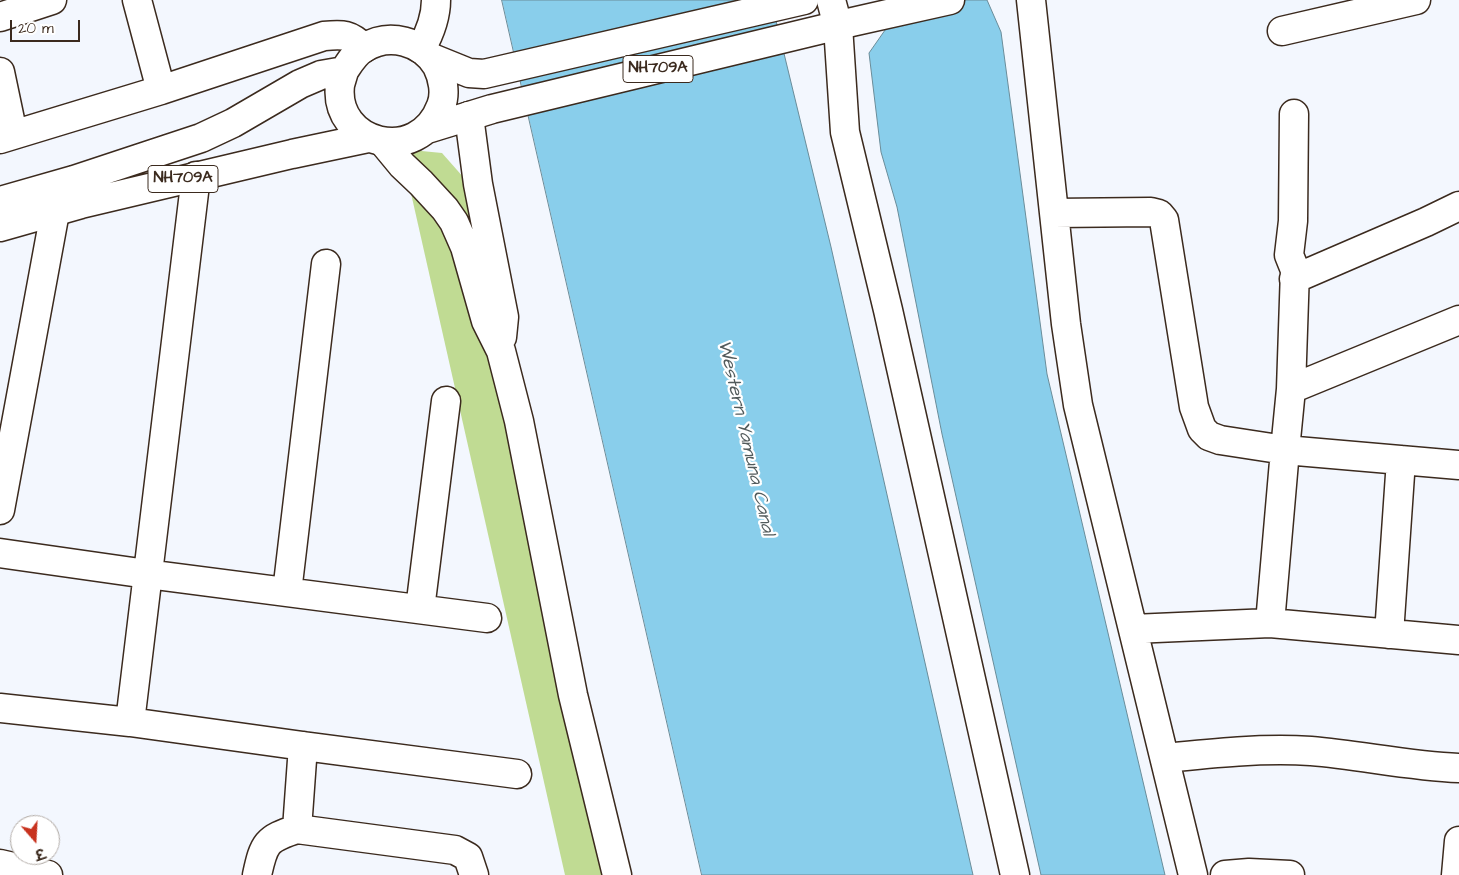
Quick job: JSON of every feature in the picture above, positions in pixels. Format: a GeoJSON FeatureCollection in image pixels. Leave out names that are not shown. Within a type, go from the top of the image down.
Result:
{"type":"FeatureCollection","features":[{"type":"Feature","properties":{"kind":"main road"},"geometry":{"type":"LineString","coordinates":[[0,17],[52,0]]}},
{"type":"Feature","properties":{"kind":"main road"},"geometry":{"type":"LineString","coordinates":[[136,0],[161,90]]}},
{"type":"Feature","properties":{"kind":"main road"},"geometry":{"type":"LineString","coordinates":[[427,129],[437,117],[442,103],[443,87],[440,72],[426,53],[434,20],[436,0]]}},
{"type":"Feature","properties":{"kind":"main road","name":"NH709A"},"geometry":{"type":"LineString","coordinates":[[0,201],[74,180],[201,138],[233,123],[300,84],[321,76],[344,71],[352,58],[364,48],[377,42],[392,40],[407,42],[461,70],[484,74],[804,0]]}},
{"type":"Feature","properties":{"kind":"main road"},"geometry":{"type":"LineString","coordinates":[[831,0],[838,26],[844,132],[891,320],[1015,875]]}},
{"type":"Feature","properties":{"kind":"main road","name":"NH709A"},"geometry":{"type":"LineString","coordinates":[[0,227],[196,176],[376,140],[399,142],[414,138],[427,129],[481,112],[950,0]]}},
{"type":"Feature","properties":{"kind":"main road"},"geometry":{"type":"LineString","coordinates":[[1032,0],[1066,324],[1078,405],[1166,758],[1193,875]]}},
{"type":"Feature","properties":{"kind":"main road"},"geometry":{"type":"LineString","coordinates":[[1282,30],[1416,0]]}},
{"type":"Feature","properties":{"kind":"main road"},"geometry":{"type":"LineString","coordinates":[[0,72],[7,136],[161,90],[324,36],[339,34],[353,38],[364,48]]}},
{"type":"Feature","properties":{"kind":"main road"},"geometry":{"type":"LineString","coordinates":[[344,71],[340,86],[341,102],[346,116],[356,128],[376,140],[421,183],[445,209],[454,222],[465,247],[486,320],[501,351],[519,421],[572,695],[617,875]]}},
{"type":"Feature","properties":{"kind":"main road"},"geometry":{"type":"LineString","coordinates":[[481,112],[478,184],[504,317],[501,351]]}},
{"type":"Feature","properties":{"kind":"main road"},"geometry":{"type":"LineString","coordinates":[[1270,623],[1284,450],[1291,389],[1294,270],[1289,255],[1293,221],[1294,114]]}},
{"type":"Feature","properties":{"kind":"main road"},"geometry":{"type":"LineString","coordinates":[[130,722],[196,176]]}},
{"type":"Feature","properties":{"kind":"main road"},"geometry":{"type":"LineString","coordinates":[[1294,279],[1459,206]]}},
{"type":"Feature","properties":{"kind":"main road"},"geometry":{"type":"LineString","coordinates":[[0,510],[55,212]]}},
{"type":"Feature","properties":{"kind":"main road"},"geometry":{"type":"LineString","coordinates":[[1054,212],[1151,212],[1159,214],[1164,220],[1194,408],[1202,429],[1209,436],[1220,440],[1284,450],[1459,465]]}},
{"type":"Feature","properties":{"kind":"main road"},"geometry":{"type":"LineString","coordinates":[[287,592],[326,264]]}},
{"type":"Feature","properties":{"kind":"main road"},"geometry":{"type":"LineString","coordinates":[[1291,389],[1459,320]]}},
{"type":"Feature","properties":{"kind":"main road"},"geometry":{"type":"LineString","coordinates":[[420,609],[446,401]]}},
{"type":"Feature","properties":{"kind":"main road"},"geometry":{"type":"LineString","coordinates":[[1389,634],[1401,460]]}},
{"type":"Feature","properties":{"kind":"main road"},"geometry":{"type":"LineString","coordinates":[[0,553],[487,618]]}},
{"type":"Feature","properties":{"kind":"main road"},"geometry":{"type":"LineString","coordinates":[[1133,629],[1270,623],[1459,640]]}},
{"type":"Feature","properties":{"kind":"main road"},"geometry":{"type":"LineString","coordinates":[[0,708],[130,722],[517,774]]}},
{"type":"Feature","properties":{"kind":"main road"},"geometry":{"type":"LineString","coordinates":[[297,829],[302,746]]}},
{"type":"Feature","properties":{"kind":"main road"},"geometry":{"type":"LineString","coordinates":[[1166,758],[1224,752],[1282,750],[1319,752],[1435,767],[1459,768]]}},
{"type":"Feature","properties":{"kind":"main road"},"geometry":{"type":"LineString","coordinates":[[256,875],[266,845],[274,837],[297,829],[455,850],[468,857],[474,875]]}},
{"type":"Feature","properties":{"kind":"main road"},"geometry":{"type":"LineString","coordinates":[[1456,875],[1459,841]]}},
{"type":"Feature","properties":{"kind":"main road"},"geometry":{"type":"LineString","coordinates":[[0,864],[48,875]]}},
{"type":"Feature","properties":{"kind":"main road"},"geometry":{"type":"LineString","coordinates":[[1225,875],[1249,873],[1290,875]]}},
{"type":"Feature","properties":{"kind":"green space"},"geometry":{"type":"Polygon","coordinates":[[[401,149],[442,153],[472,187],[629,875],[565,875],[401,149]]]}},
{"type":"Feature","properties":{"kind":"water","name":"Western Yamuna Canal"},"geometry":{"type":"Polygon","coordinates":[[[502,0],[771,0],[831,247],[973,875],[702,875],[502,0]]]}},
{"type":"Feature","properties":{"kind":"water"},"geometry":{"type":"Polygon","coordinates":[[[884,0],[987,0],[1001,32],[1047,374],[1165,875],[1041,875],[942,434],[897,207],[881,152],[869,53],[890,23],[884,0]]]}}]}
